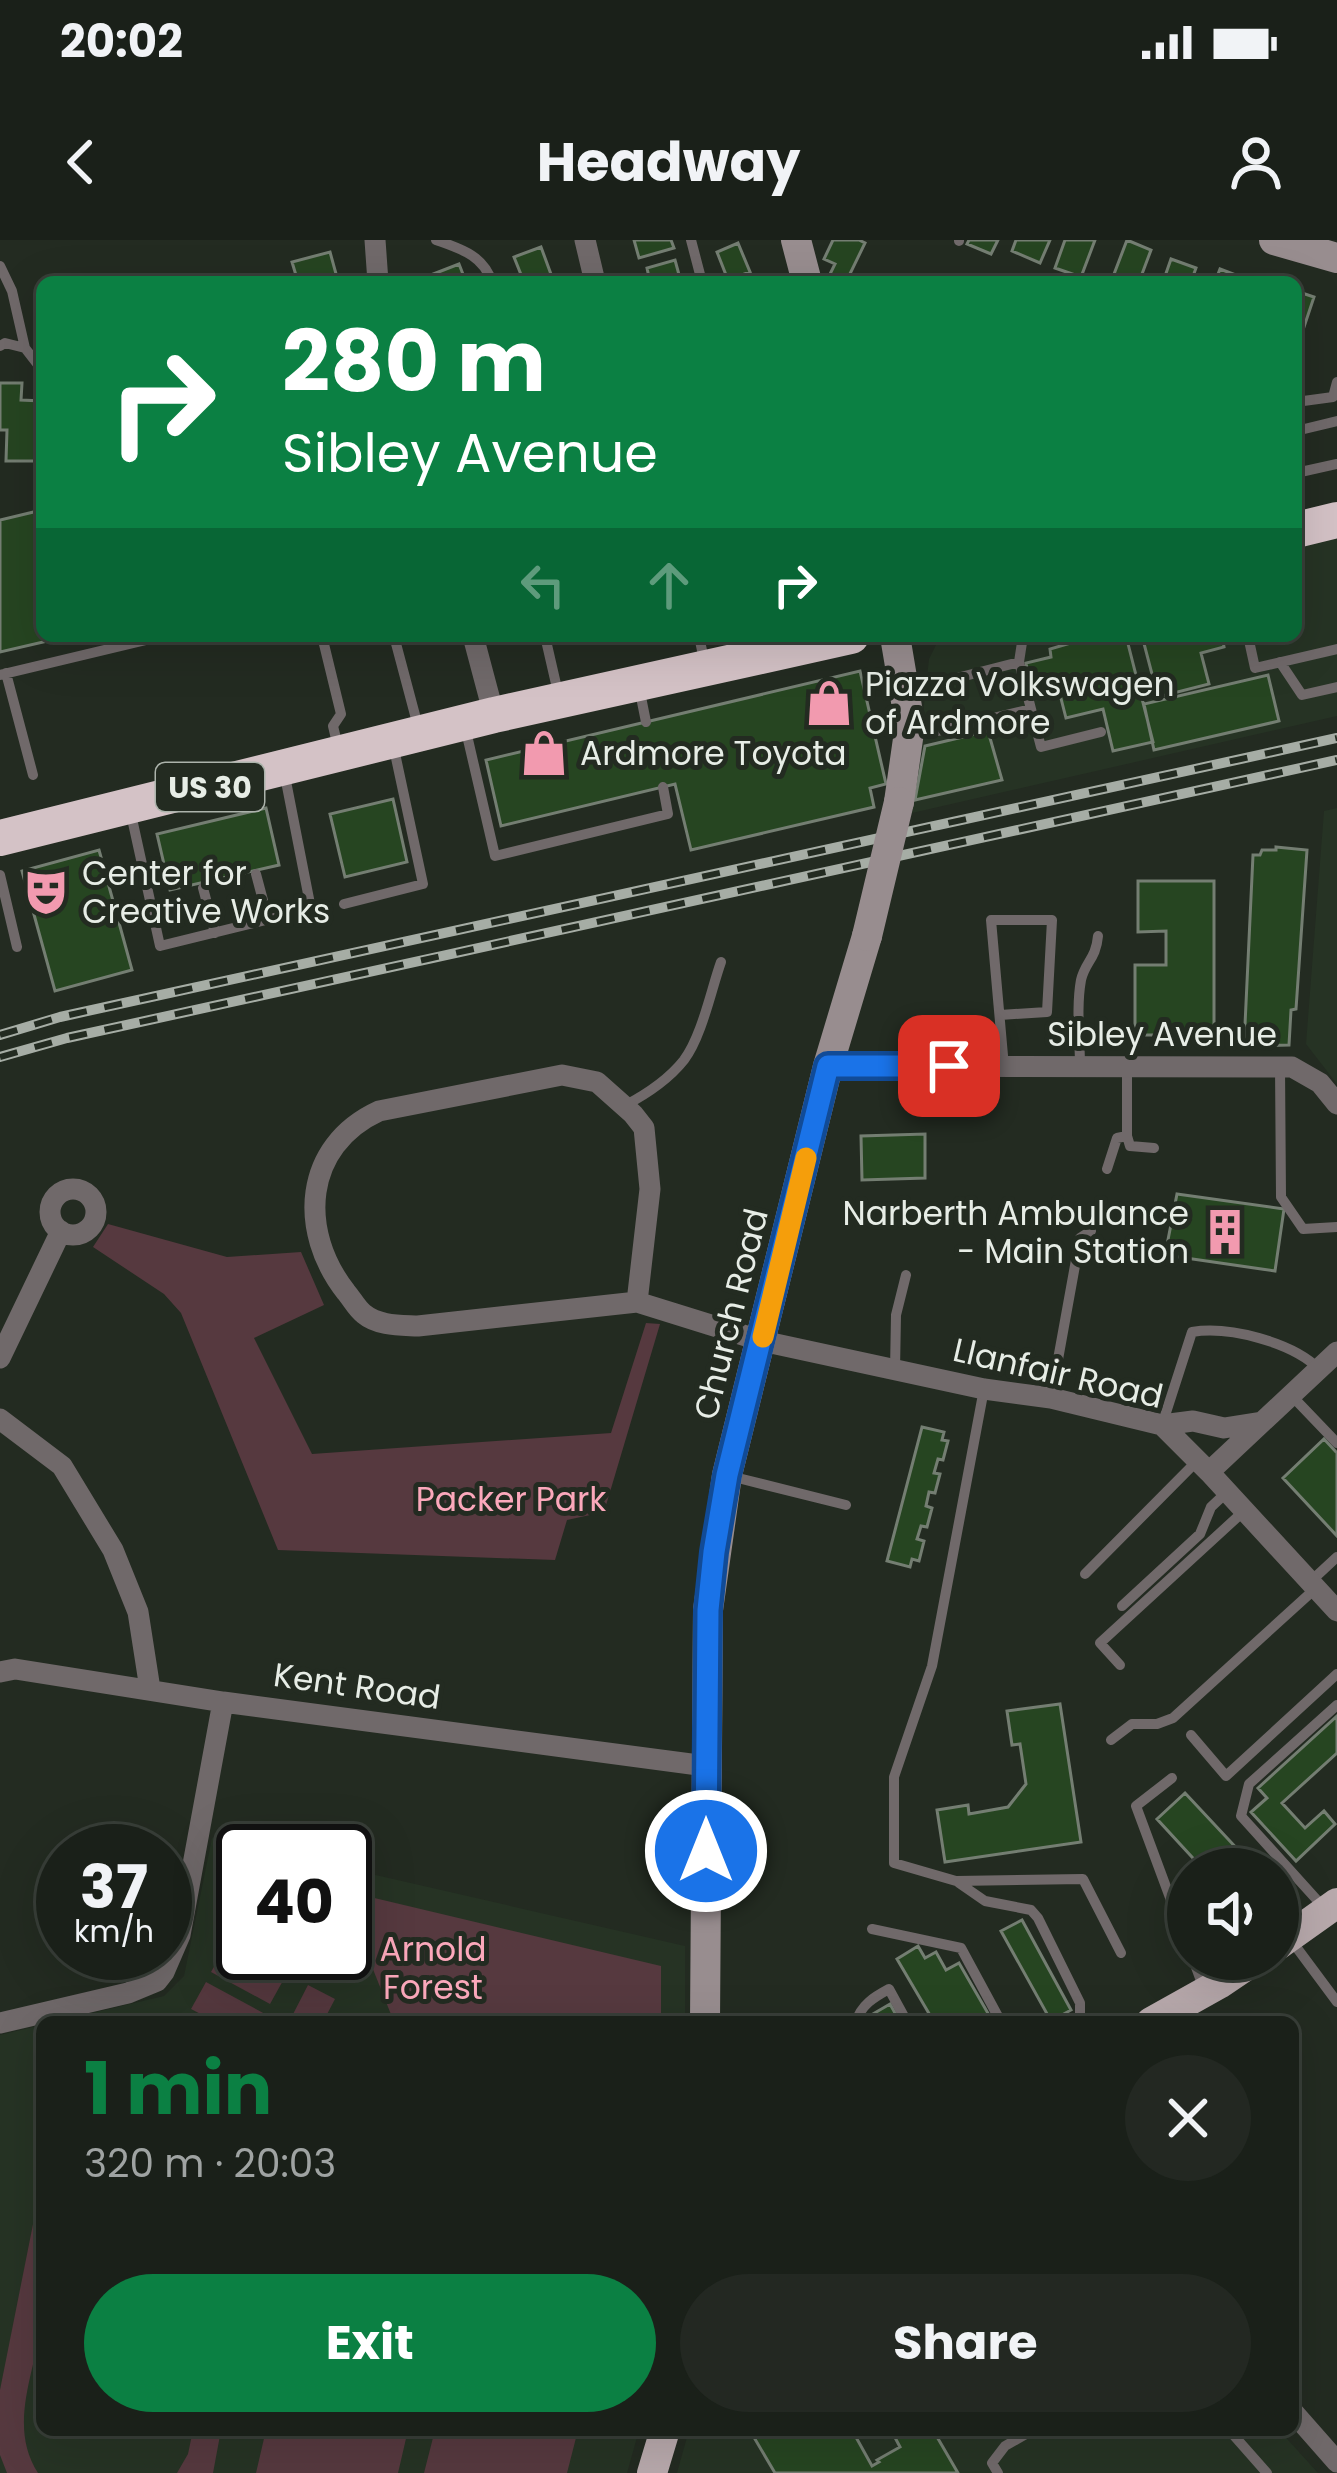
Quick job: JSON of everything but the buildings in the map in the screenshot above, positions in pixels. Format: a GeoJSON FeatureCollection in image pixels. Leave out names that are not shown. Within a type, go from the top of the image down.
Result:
{"type":"FeatureCollection","features":[{"type":"Feature","properties":{"kind":"highway"},"geometry":{"type":"LineString","coordinates":[[1302,529],[1337,520]]}},
{"type":"Feature","properties":{"kind":"highway","name":"US 30"},"geometry":{"type":"LineString","coordinates":[[0,838],[284,768],[371,739],[638,683],[702,652],[795,642]]}},
{"type":"Feature","properties":{"kind":"main road"},"geometry":{"type":"LineString","coordinates":[[1162,2016],[1224,1980]]}},
{"type":"Feature","properties":{"kind":"main road"},"geometry":{"type":"LineString","coordinates":[[652,2473],[662,2436]]}},
{"type":"Feature","properties":{"kind":"street"},"geometry":{"type":"LineString","coordinates":[[375,240],[378,276]]}},
{"type":"Feature","properties":{"kind":"street"},"geometry":{"type":"LineString","coordinates":[[585,240],[594,276]]}},
{"type":"Feature","properties":{"kind":"street"},"geometry":{"type":"LineString","coordinates":[[796,240],[805,276]]}},
{"type":"Feature","properties":{"kind":"street"},"geometry":{"type":"LineString","coordinates":[[1274,240],[1337,258]]}},
{"type":"Feature","properties":{"kind":"street"},"geometry":{"type":"LineString","coordinates":[[473,642],[479,718]]}},
{"type":"Feature","properties":{"kind":"street","name":"Church Road"},"geometry":{"type":"LineString","coordinates":[[705,2016],[708,1610],[727,1475],[899,802],[910,725],[896,642]]}},
{"type":"Feature","properties":{"kind":"street","name":"Sibley Avenue"},"geometry":{"type":"LineString","coordinates":[[828,1066],[1292,1067],[1320,1083],[1337,1104]]}},
{"type":"Feature","properties":{"kind":"street"},"geometry":{"type":"LineString","coordinates":[[562,1075],[597,1082],[624,1106],[644,1128],[650,1189],[637,1302],[392,1325],[366,1317],[327,1263],[318,1235],[314,1194],[326,1156],[363,1118],[562,1075]]}},
{"type":"Feature","properties":{"kind":"street"},"geometry":{"type":"LineString","coordinates":[[0,1358],[61,1231]]}},
{"type":"Feature","properties":{"kind":"street","name":"Llanfair Road"},"geometry":{"type":"LineString","coordinates":[[637,1302],[762,1341],[984,1389],[1051,1398],[1162,1425],[1337,1611]]}},
{"type":"Feature","properties":{"kind":"street"},"geometry":{"type":"LineString","coordinates":[[1203,1466],[1263,1422],[1337,1352]]}},
{"type":"Feature","properties":{"kind":"street"},"geometry":{"type":"LineString","coordinates":[[0,1419],[62,1466],[113,1550],[139,1612],[151,1689]]}},
{"type":"Feature","properties":{"kind":"street"},"geometry":{"type":"LineString","coordinates":[[1162,1425],[1193,1421],[1224,1428],[1263,1422]]}},
{"type":"Feature","properties":{"kind":"street","name":"Kent Road"},"geometry":{"type":"LineString","coordinates":[[0,1672],[15,1669],[223,1702],[706,1766]]}},
{"type":"Feature","properties":{"kind":"street"},"geometry":{"type":"LineString","coordinates":[[0,2023],[142,1988],[164,1972],[180,1935],[223,1702]]}},
{"type":"Feature","properties":{"kind":"street"},"geometry":{"type":"LineString","coordinates":[[1299,2419],[1337,2462]]}},
{"type":"Feature","properties":{"kind":"lane"},"geometry":{"type":"LineString","coordinates":[[436,240],[465,250],[486,265],[490,276]]}},
{"type":"Feature","properties":{"kind":"lane"},"geometry":{"type":"LineString","coordinates":[[692,240],[701,276]]}},
{"type":"Feature","properties":{"kind":"lane"},"geometry":{"type":"LineString","coordinates":[[0,266],[12,291],[25,348],[36,362]]}},
{"type":"Feature","properties":{"kind":"lane"},"geometry":{"type":"LineString","coordinates":[[0,346],[25,348]]}},
{"type":"Feature","properties":{"kind":"lane"},"geometry":{"type":"LineString","coordinates":[[1302,401],[1333,397],[1337,382]]}},
{"type":"Feature","properties":{"kind":"lane"},"geometry":{"type":"LineString","coordinates":[[1302,429],[1337,421]]}},
{"type":"Feature","properties":{"kind":"lane"},"geometry":{"type":"LineString","coordinates":[[1302,472],[1337,464]]}},
{"type":"Feature","properties":{"kind":"lane"},"geometry":{"type":"LineString","coordinates":[[33,775],[3,674],[138,642]]}},
{"type":"Feature","properties":{"kind":"lane"},"geometry":{"type":"LineString","coordinates":[[323,642],[341,714],[371,739],[423,884],[344,904]]}},
{"type":"Feature","properties":{"kind":"lane"},"geometry":{"type":"LineString","coordinates":[[371,739],[393,642]]}},
{"type":"Feature","properties":{"kind":"lane"},"geometry":{"type":"LineString","coordinates":[[546,642],[560,700]]}},
{"type":"Feature","properties":{"kind":"lane"},"geometry":{"type":"LineString","coordinates":[[1022,642],[1019,662],[1041,747],[1101,732]]}},
{"type":"Feature","properties":{"kind":"lane"},"geometry":{"type":"LineString","coordinates":[[1249,642],[1255,668],[1337,649]]}},
{"type":"Feature","properties":{"kind":"lane"},"geometry":{"type":"LineString","coordinates":[[949,680],[1019,662]]}},
{"type":"Feature","properties":{"kind":"lane"},"geometry":{"type":"LineString","coordinates":[[1280,662],[1302,695],[1337,687]]}},
{"type":"Feature","properties":{"kind":"lane"},"geometry":{"type":"LineString","coordinates":[[638,683],[646,722]]}},
{"type":"Feature","properties":{"kind":"lane"},"geometry":{"type":"LineString","coordinates":[[938,731],[1031,709]]}},
{"type":"Feature","properties":{"kind":"lane"},"geometry":{"type":"LineString","coordinates":[[341,714],[333,726],[371,739]]}},
{"type":"Feature","properties":{"kind":"lane"},"geometry":{"type":"LineString","coordinates":[[479,718],[495,856],[668,814],[663,787]]}},
{"type":"Feature","properties":{"kind":"lane"},"geometry":{"type":"LineString","coordinates":[[129,807],[160,946],[268,920],[311,909],[284,768]]}},
{"type":"Feature","properties":{"kind":"lane"},"geometry":{"type":"LineString","coordinates":[[256,874],[268,920]]}},
{"type":"Feature","properties":{"kind":"lane"},"geometry":{"type":"LineString","coordinates":[[0,875],[17,947]]}},
{"type":"Feature","properties":{"kind":"lane"},"geometry":{"type":"LineString","coordinates":[[203,888],[215,933]]}},
{"type":"Feature","properties":{"kind":"lane"},"geometry":{"type":"LineString","coordinates":[[1000,1015],[1047,1012],[1052,920],[991,920],[1004,1067]]}},
{"type":"Feature","properties":{"kind":"lane"},"geometry":{"type":"LineString","coordinates":[[1080,1067],[1082,973],[1097,951],[1098,936]]}},
{"type":"Feature","properties":{"kind":"lane"},"geometry":{"type":"LineString","coordinates":[[624,1106],[644,1095],[684,1059],[721,962]]}},
{"type":"Feature","properties":{"kind":"lane"},"geometry":{"type":"LineString","coordinates":[[1126,1067],[1126,1136],[1130,1146],[1154,1148]]}},
{"type":"Feature","properties":{"kind":"lane"},"geometry":{"type":"LineString","coordinates":[[1280,1067],[1280,1197],[1304,1229],[1337,1227]]}},
{"type":"Feature","properties":{"kind":"lane"},"geometry":{"type":"LineString","coordinates":[[1106,1168],[1117,1138],[1126,1136]]}},
{"type":"Feature","properties":{"kind":"lane"},"geometry":{"type":"LineString","coordinates":[[1051,1398],[1080,1238],[1091,1231]]}},
{"type":"Feature","properties":{"kind":"lane"},"geometry":{"type":"LineString","coordinates":[[895,1370],[896,1315],[905,1275]]}},
{"type":"Feature","properties":{"kind":"lane"},"geometry":{"type":"LineString","coordinates":[[1162,1425],[1192,1332],[1216,1328],[1268,1342],[1307,1358],[1319,1369]]}},
{"type":"Feature","properties":{"kind":"lane"},"geometry":{"type":"LineString","coordinates":[[984,1389],[932,1666],[894,1777],[894,1863],[956,1881],[985,1900],[1030,1910],[1080,2002],[1080,2016]]}},
{"type":"Feature","properties":{"kind":"lane"},"geometry":{"type":"LineString","coordinates":[[1291,1395],[1337,1443]]}},
{"type":"Feature","properties":{"kind":"lane"},"geometry":{"type":"LineString","coordinates":[[1085,1574],[1203,1466]]}},
{"type":"Feature","properties":{"kind":"lane"},"geometry":{"type":"LineString","coordinates":[[727,1475],[846,1505]]}},
{"type":"Feature","properties":{"kind":"lane"},"geometry":{"type":"LineString","coordinates":[[1122,1606],[1200,1534],[1210,1508],[1227,1492]]}},
{"type":"Feature","properties":{"kind":"lane"},"geometry":{"type":"LineString","coordinates":[[1120,1665],[1100,1643],[1244,1511]]}},
{"type":"Feature","properties":{"kind":"lane"},"geometry":{"type":"LineString","coordinates":[[1111,1739],[1132,1724],[1157,1724],[1173,1718],[1337,1557]]}},
{"type":"Feature","properties":{"kind":"lane"},"geometry":{"type":"LineString","coordinates":[[1191,1736],[1226,1776],[1337,1675]]}},
{"type":"Feature","properties":{"kind":"lane"},"geometry":{"type":"LineString","coordinates":[[1337,1705],[1249,1784],[1240,1816],[1308,1924],[1337,2002]]}},
{"type":"Feature","properties":{"kind":"lane"},"geometry":{"type":"LineString","coordinates":[[1167,1889],[1136,1806],[1172,1778]]}},
{"type":"Feature","properties":{"kind":"lane"},"geometry":{"type":"LineString","coordinates":[[956,1881],[1082,1879],[1121,1953]]}},
{"type":"Feature","properties":{"kind":"lane"},"geometry":{"type":"LineString","coordinates":[[872,1929],[961,1948],[998,2016]]}},
{"type":"Feature","properties":{"kind":"lane"},"geometry":{"type":"LineString","coordinates":[[1201,1980],[1205,1992]]}},
{"type":"Feature","properties":{"kind":"lane"},"geometry":{"type":"LineString","coordinates":[[858,2016],[874,1996],[890,1989],[904,2016]]}},
{"type":"Feature","properties":{"kind":"lane"},"geometry":{"type":"LineString","coordinates":[[998,2473],[992,2463],[1005,2446],[1022,2436]]}},
{"type":"Feature","properties":{"kind":"lane"},"geometry":{"type":"LineString","coordinates":[[1234,2436],[1267,2473]]}},
{"type":"Feature","properties":{"kind":"shaded area"},"geometry":{"type":"Polygon","coordinates":[[[1337,537],[1337,716],[912,813],[929,659],[938,642],[1302,642],[1302,546],[1337,537]]]}},
{"type":"Feature","properties":{"kind":"shaded area"},"geometry":{"type":"Polygon","coordinates":[[[1337,808],[1337,1084],[1306,1044],[1324,811],[1337,808]]]}},
{"type":"Feature","properties":{"kind":"shaded area"},"geometry":{"type":"Polygon","coordinates":[[[212,1838],[216,1839],[216,1980],[372,1980],[372,1874],[685,1946],[685,2016],[79,2016],[164,1996],[180,1980],[192,1980],[192,1937],[212,1838]]]}},
{"type":"Feature","properties":{"kind":"shaded area"},"geometry":{"type":"Polygon","coordinates":[[[36,2026],[36,2436],[637,2436],[627,2473],[0,2473],[0,2035],[36,2026]]]}},
{"type":"Feature","properties":{"kind":"shaded area"},"geometry":{"type":"Polygon","coordinates":[[[687,2436],[1284,2436],[1318,2473],[677,2473],[687,2436]]]}},
{"type":"Feature","properties":{"kind":"green space","name":"Packer Park"},"geometry":{"type":"Polygon","coordinates":[[[108,1224],[227,1257],[301,1252],[324,1305],[254,1338],[312,1454],[611,1433],[646,1323],[660,1324],[604,1512],[567,1520],[555,1560],[278,1550],[181,1313],[164,1294],[93,1247],[108,1224]]]}},
{"type":"Feature","properties":{"kind":"green space","name":"Arnold Forest"},"geometry":{"type":"Polygon","coordinates":[[[372,1897],[661,1966],[661,2016],[392,2016],[372,1967],[372,1897]]]}},
{"type":"Feature","properties":{"kind":"green space"},"geometry":{"type":"Polygon","coordinates":[[[226,1980],[283,1980],[270,2004],[226,1980]]]}},
{"type":"Feature","properties":{"kind":"green space"},"geometry":{"type":"Polygon","coordinates":[[[206,1982],[265,2014],[204,2016],[191,2009],[206,1982]]]}},
{"type":"Feature","properties":{"kind":"green space"},"geometry":{"type":"Polygon","coordinates":[[[308,1985],[335,1999],[326,2016],[292,2016],[308,1985]]]}},
{"type":"Feature","properties":{"kind":"green space"},"geometry":{"type":"Polygon","coordinates":[[[36,2209],[36,2353],[24,2417],[29,2455],[38,2473],[7,2473],[0,2455],[0,2390],[36,2209]]]}},
{"type":"Feature","properties":{"kind":"green space"},"geometry":{"type":"Polygon","coordinates":[[[192,2436],[220,2436],[213,2473],[177,2473],[192,2436]]]}},
{"type":"Feature","properties":{"kind":"green space"},"geometry":{"type":"Polygon","coordinates":[[[265,2436],[407,2436],[398,2473],[256,2473],[265,2436]]]}},
{"type":"Feature","properties":{"kind":"green space"},"geometry":{"type":"Polygon","coordinates":[[[433,2436],[576,2436],[567,2473],[424,2473],[433,2436]]]}},
{"type":"Feature","properties":{"kind":"railway"},"geometry":{"type":"LineString","coordinates":[[0,1035],[60,1017],[1337,738]]}},
{"type":"Feature","properties":{"kind":"railway"},"geometry":{"type":"LineString","coordinates":[[0,1057],[67,1038],[1337,760]]}},
{"type":"Feature","properties":{"kind":"slow traffic"},"geometry":{"type":"LineString","coordinates":[[763,1337],[806,1158]]}},
{"type":"Feature","properties":{"kind":"place","name":"Piazza Volkswagen of Ardmore"},"geometry":{"type":"Point","coordinates":[829,703]}},
{"type":"Feature","properties":{"kind":"place","name":"Ardmore Toyota"},"geometry":{"type":"Point","coordinates":[544,753]}},
{"type":"Feature","properties":{"kind":"place","name":"Center for Creative Works"},"geometry":{"type":"Point","coordinates":[46,892]}},
{"type":"Feature","properties":{"kind":"place","name":"Narberth Ambulance - Main Station"},"geometry":{"type":"Point","coordinates":[1225,1232]}},
{"type":"Feature","properties":{"kind":"route"},"geometry":{"type":"LineString","coordinates":[[706,1851],[708,1610],[714,1552],[727,1475],[828,1066],[949,1066]]}}]}
